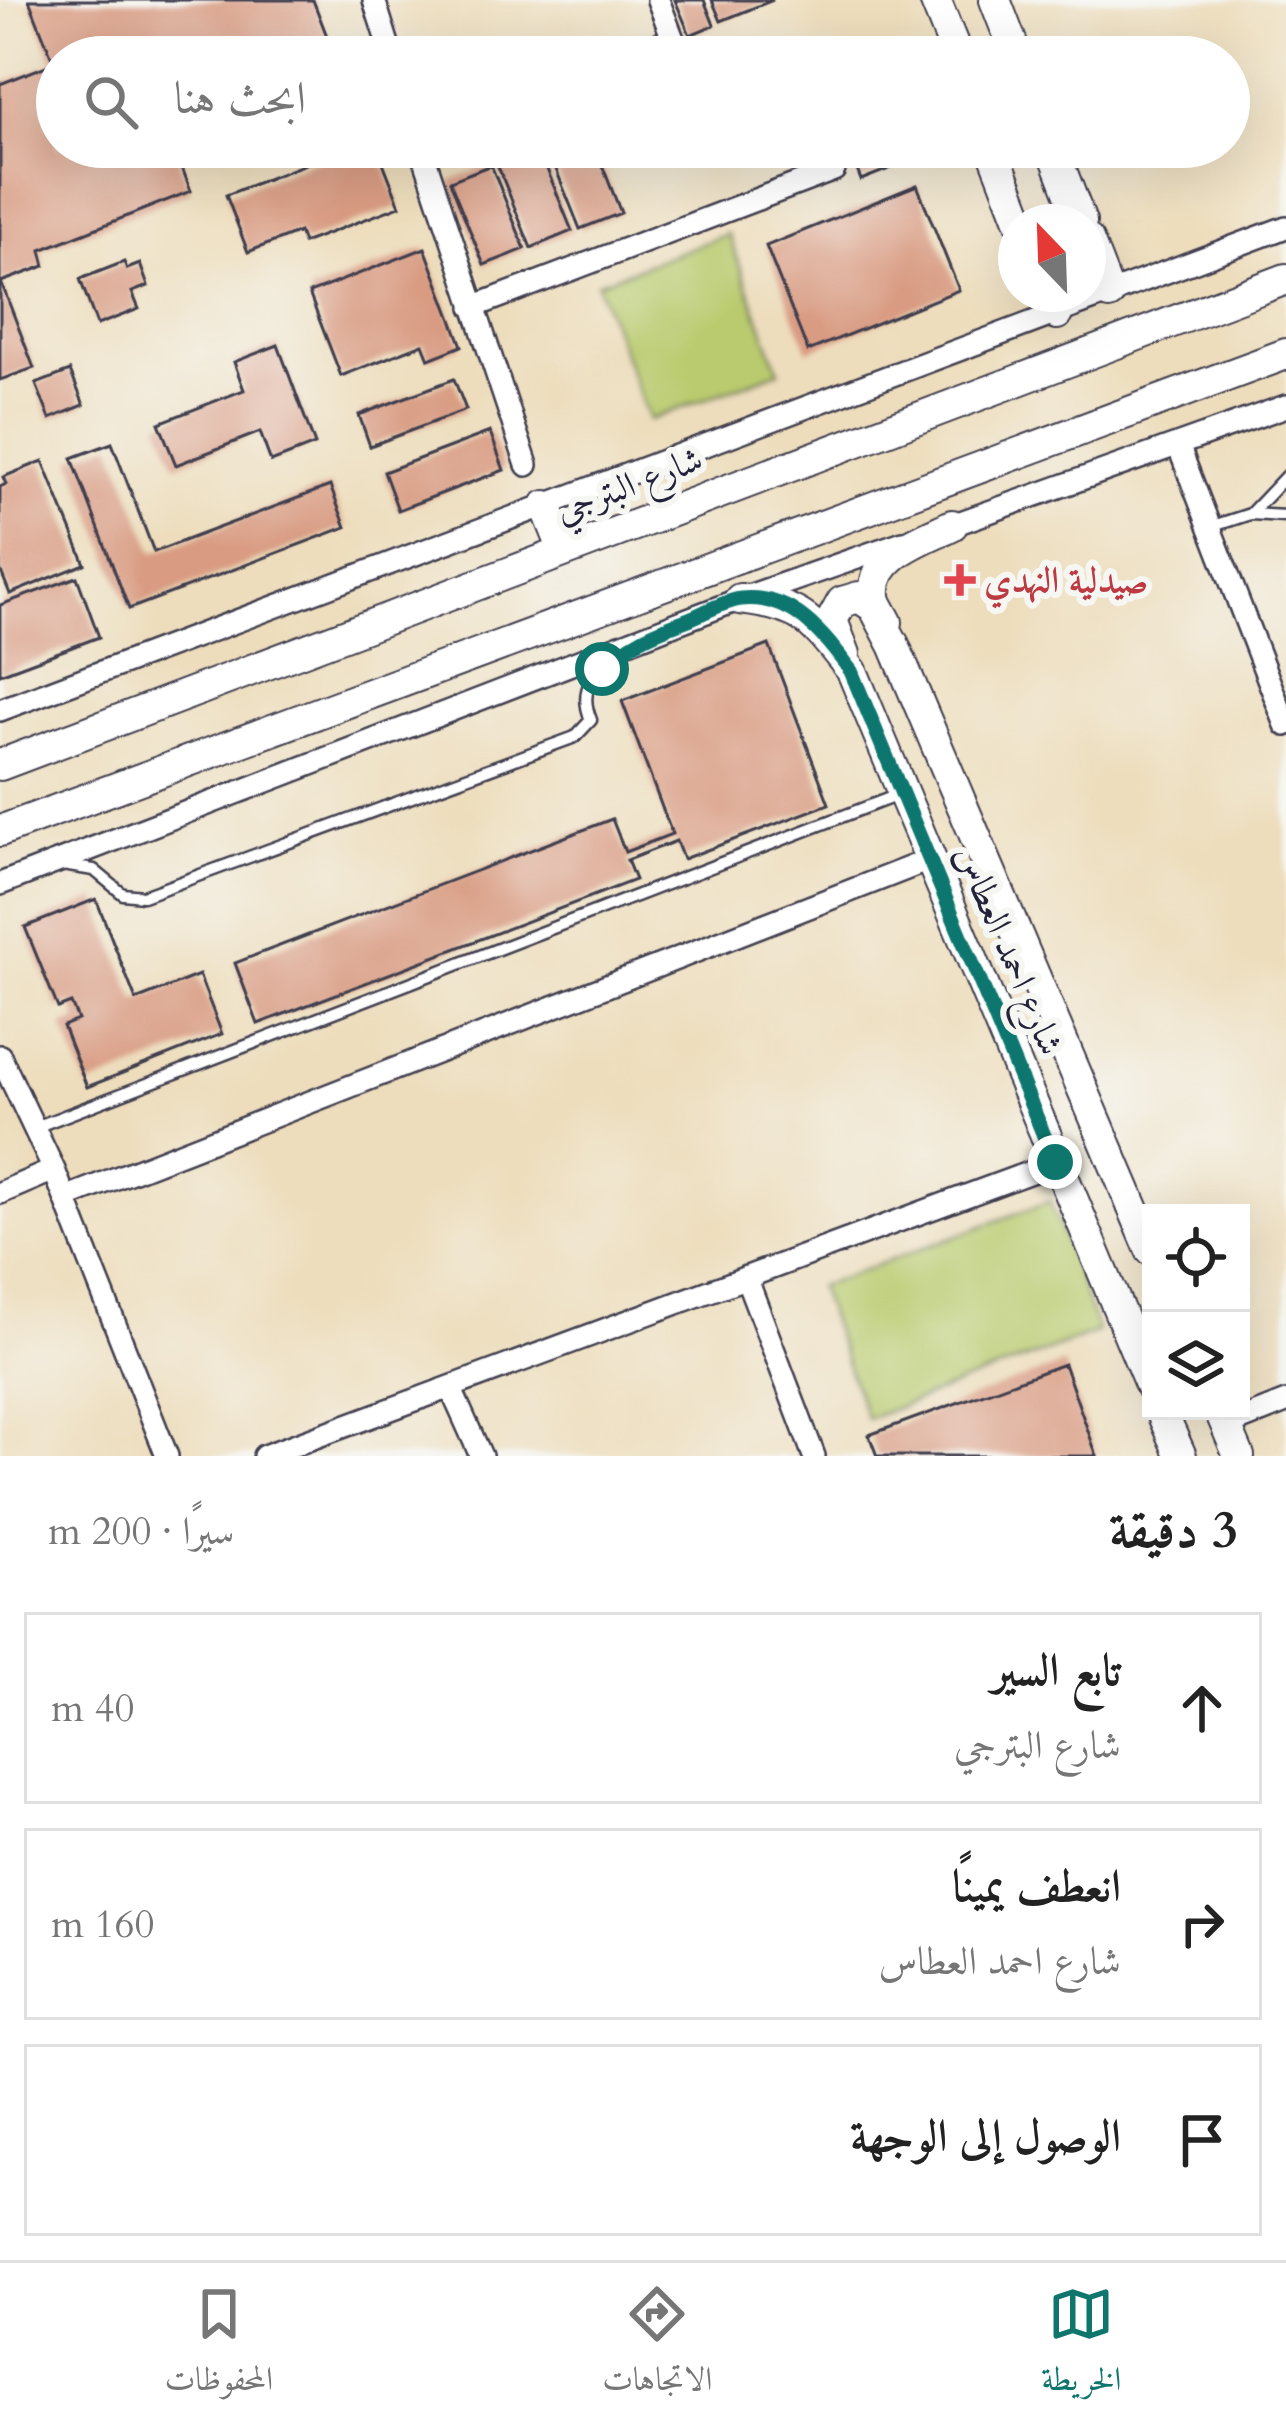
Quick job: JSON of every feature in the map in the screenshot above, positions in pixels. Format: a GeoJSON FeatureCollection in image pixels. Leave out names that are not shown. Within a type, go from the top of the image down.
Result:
{"type":"FeatureCollection","features":[{"type":"Feature","properties":{"kind":"main road"},"geometry":{"type":"LineString","coordinates":[[935,0],[950,36]]}},
{"type":"Feature","properties":{"kind":"main road"},"geometry":{"type":"LineString","coordinates":[[994,0],[1009,36]]}},
{"type":"Feature","properties":{"kind":"main road"},"geometry":{"type":"LineString","coordinates":[[1000,168],[1015,204]]}},
{"type":"Feature","properties":{"kind":"main road"},"geometry":{"type":"LineString","coordinates":[[1060,168],[1074,204]]}},
{"type":"Feature","properties":{"kind":"main road","name":"شارع البترجي"},"geometry":{"type":"LineString","coordinates":[[0,765],[1286,279]]}},
{"type":"Feature","properties":{"kind":"main road"},"geometry":{"type":"LineString","coordinates":[[1106,286],[1109,294]]}},
{"type":"Feature","properties":{"kind":"main road"},"geometry":{"type":"LineString","coordinates":[[0,831],[1286,354]]}},
{"type":"Feature","properties":{"kind":"main road"},"geometry":{"type":"LineString","coordinates":[[546,506],[564,550]]}},
{"type":"Feature","properties":{"kind":"main road"},"geometry":{"type":"LineString","coordinates":[[894,645],[874,596],[881,569],[896,553],[952,525]]}},
{"type":"Feature","properties":{"kind":"main road"},"geometry":{"type":"LineString","coordinates":[[851,671],[832,620],[842,602],[859,597],[874,607],[894,645]]}},
{"type":"Feature","properties":{"kind":"main road","name":"شارع احمد العطاس"},"geometry":{"type":"LineString","coordinates":[[740,599],[780,603],[801,614],[851,671],[1142,1366]]}},
{"type":"Feature","properties":{"kind":"main road","name":"شارع احمد العطاس"},"geometry":{"type":"LineString","coordinates":[[894,645],[1142,1229]]}},
{"type":"Feature","properties":{"kind":"main road"},"geometry":{"type":"LineString","coordinates":[[1165,1420],[1180,1456]]}},
{"type":"Feature","properties":{"kind":"main road"},"geometry":{"type":"LineString","coordinates":[[1223,1420],[1239,1456]]}},
{"type":"Feature","properties":{"kind":"street"},"geometry":{"type":"LineString","coordinates":[[374,0],[385,36]]}},
{"type":"Feature","properties":{"kind":"street"},"geometry":{"type":"LineString","coordinates":[[658,0],[672,36]]}},
{"type":"Feature","properties":{"kind":"street"},"geometry":{"type":"LineString","coordinates":[[429,168],[527,465]]}},
{"type":"Feature","properties":{"kind":"street"},"geometry":{"type":"LineString","coordinates":[[473,308],[834,170]]}},
{"type":"Feature","properties":{"kind":"street","name":"شارع البترجي"},"geometry":{"type":"LineString","coordinates":[[1106,295],[1286,227]]}},
{"type":"Feature","properties":{"kind":"street","name":"شارع البترجي"},"geometry":{"type":"LineString","coordinates":[[0,710],[546,506],[1033,312]]}},
{"type":"Feature","properties":{"kind":"street"},"geometry":{"type":"LineString","coordinates":[[0,884],[740,599],[1286,406]]}},
{"type":"Feature","properties":{"kind":"street"},"geometry":{"type":"LineString","coordinates":[[1178,445],[1285,722]]}},
{"type":"Feature","properties":{"kind":"street"},"geometry":{"type":"LineString","coordinates":[[388,687],[403,728]]}},
{"type":"Feature","properties":{"kind":"street"},"geometry":{"type":"LineString","coordinates":[[64,1198],[929,860]]}},
{"type":"Feature","properties":{"kind":"street"},"geometry":{"type":"LineString","coordinates":[[0,1056],[53,1170],[167,1456]]}},
{"type":"Feature","properties":{"kind":"street"},"geometry":{"type":"LineString","coordinates":[[264,1456],[1055,1162]]}},
{"type":"Feature","properties":{"kind":"street"},"geometry":{"type":"LineString","coordinates":[[0,1193],[53,1170]]}},
{"type":"Feature","properties":{"kind":"street"},"geometry":{"type":"LineString","coordinates":[[746,1277],[814,1456]]}},
{"type":"Feature","properties":{"kind":"street"},"geometry":{"type":"LineString","coordinates":[[450,1387],[481,1456]]}},
{"type":"Feature","properties":{"kind":"street"},"geometry":{"type":"LineString","coordinates":[[1250,1412],[1286,1402]]}},
{"type":"Feature","properties":{"kind":"lane"},"geometry":{"type":"LineString","coordinates":[[1250,514],[1286,476]]}},
{"type":"Feature","properties":{"kind":"lane"},"geometry":{"type":"LineString","coordinates":[[1210,527],[1250,514],[1286,516]]}},
{"type":"Feature","properties":{"kind":"lane"},"geometry":{"type":"LineString","coordinates":[[52,863],[94,870],[123,894],[143,896],[575,737],[591,720],[585,704],[587,689],[632,640]]}},
{"type":"Feature","properties":{"kind":"lane"},"geometry":{"type":"LineString","coordinates":[[33,1128],[902,794]]}},
{"type":"Feature","properties":{"kind":"green space"},"geometry":{"type":"Polygon","coordinates":[[[728,234],[779,371],[649,420],[597,283],[728,234]]]}},
{"type":"Feature","properties":{"kind":"green space"},"geometry":{"type":"Polygon","coordinates":[[[1050,1201],[1098,1332],[867,1419],[818,1287],[1050,1201]]]}},
{"type":"Feature","properties":{"kind":"building"},"geometry":{"type":"Polygon","coordinates":[[[29,0],[313,0],[327,36],[43,36],[29,0]]]}},
{"type":"Feature","properties":{"kind":"building"},"geometry":{"type":"Polygon","coordinates":[[[675,0],[704,0],[714,25],[690,35],[675,0]]]}},
{"type":"Feature","properties":{"kind":"building"},"geometry":{"type":"Polygon","coordinates":[[[712,0],[773,0],[721,21],[712,0]]]}},
{"type":"Feature","properties":{"kind":"building"},"geometry":{"type":"Polygon","coordinates":[[[36,70],[36,168],[182,168],[191,191],[41,250],[45,266],[1,282],[34,368],[0,380],[0,84],[36,70]]]}},
{"type":"Feature","properties":{"kind":"building"},"geometry":{"type":"Polygon","coordinates":[[[295,168],[385,168],[400,206],[303,243],[299,232],[248,252],[226,195],[295,168]]]}},
{"type":"Feature","properties":{"kind":"building"},"geometry":{"type":"Polygon","coordinates":[[[492,168],[525,249],[484,265],[450,181],[492,168]]]}},
{"type":"Feature","properties":{"kind":"building"},"geometry":{"type":"Polygon","coordinates":[[[499,168],[546,168],[572,231],[531,248],[499,168]]]}},
{"type":"Feature","properties":{"kind":"building"},"geometry":{"type":"Polygon","coordinates":[[[555,168],[603,168],[621,213],[580,229],[555,168]]]}},
{"type":"Feature","properties":{"kind":"building"},"geometry":{"type":"Polygon","coordinates":[[[856,168],[892,168],[861,180],[856,168]]]}},
{"type":"Feature","properties":{"kind":"building"},"geometry":{"type":"Polygon","coordinates":[[[917,185],[959,290],[808,351],[766,246],[917,185]]]}},
{"type":"Feature","properties":{"kind":"building"},"geometry":{"type":"Polygon","coordinates":[[[425,248],[462,346],[429,359],[423,344],[341,376],[309,293],[425,248]]]}},
{"type":"Feature","properties":{"kind":"building"},"geometry":{"type":"Polygon","coordinates":[[[124,262],[127,269],[140,264],[148,286],[132,292],[139,309],[97,325],[80,279],[124,262]]]}},
{"type":"Feature","properties":{"kind":"building"},"geometry":{"type":"Polygon","coordinates":[[[278,345],[315,445],[271,462],[260,432],[176,465],[159,423],[244,390],[234,362],[278,345]]]}},
{"type":"Feature","properties":{"kind":"building"},"geometry":{"type":"Polygon","coordinates":[[[70,371],[84,405],[50,419],[36,384],[70,371]]]}},
{"type":"Feature","properties":{"kind":"building"},"geometry":{"type":"Polygon","coordinates":[[[454,379],[466,410],[370,446],[359,415],[454,379]]]}},
{"type":"Feature","properties":{"kind":"building"},"geometry":{"type":"Polygon","coordinates":[[[490,432],[504,470],[398,510],[384,472],[490,432]]]}},
{"type":"Feature","properties":{"kind":"building"},"geometry":{"type":"Polygon","coordinates":[[[112,443],[154,552],[330,486],[346,527],[129,609],[72,458],[112,443]]]}},
{"type":"Feature","properties":{"kind":"building"},"geometry":{"type":"Polygon","coordinates":[[[43,461],[85,564],[10,594],[0,569],[0,487],[6,484],[3,477],[43,461]]]}},
{"type":"Feature","properties":{"kind":"building"},"geometry":{"type":"Polygon","coordinates":[[[77,577],[99,637],[0,674],[0,605],[77,577]]]}},
{"type":"Feature","properties":{"kind":"building"},"geometry":{"type":"Polygon","coordinates":[[[769,645],[829,804],[683,859],[676,841],[627,860],[635,880],[258,1024],[235,963],[612,819],[625,852],[672,834],[622,701],[769,645]]]}},
{"type":"Feature","properties":{"kind":"building"},"geometry":{"type":"Polygon","coordinates":[[[96,899],[136,1000],[199,975],[222,1034],[87,1087],[63,1026],[78,1020],[71,1003],[58,1008],[25,927],[96,899]]]}},
{"type":"Feature","properties":{"kind":"building"},"geometry":{"type":"Polygon","coordinates":[[[1064,1364],[1097,1456],[877,1456],[869,1435],[1064,1364]]]}},
{"type":"Feature","properties":{"kind":"place","name":"صيدلية النهدي"},"geometry":{"type":"Point","coordinates":[960,580]}},
{"type":"Feature","properties":{"kind":"route"},"geometry":{"type":"LineString","coordinates":[[602,669],[632,640],[740,599],[780,603],[801,614],[829,642],[851,671],[1055,1162]]}}]}
